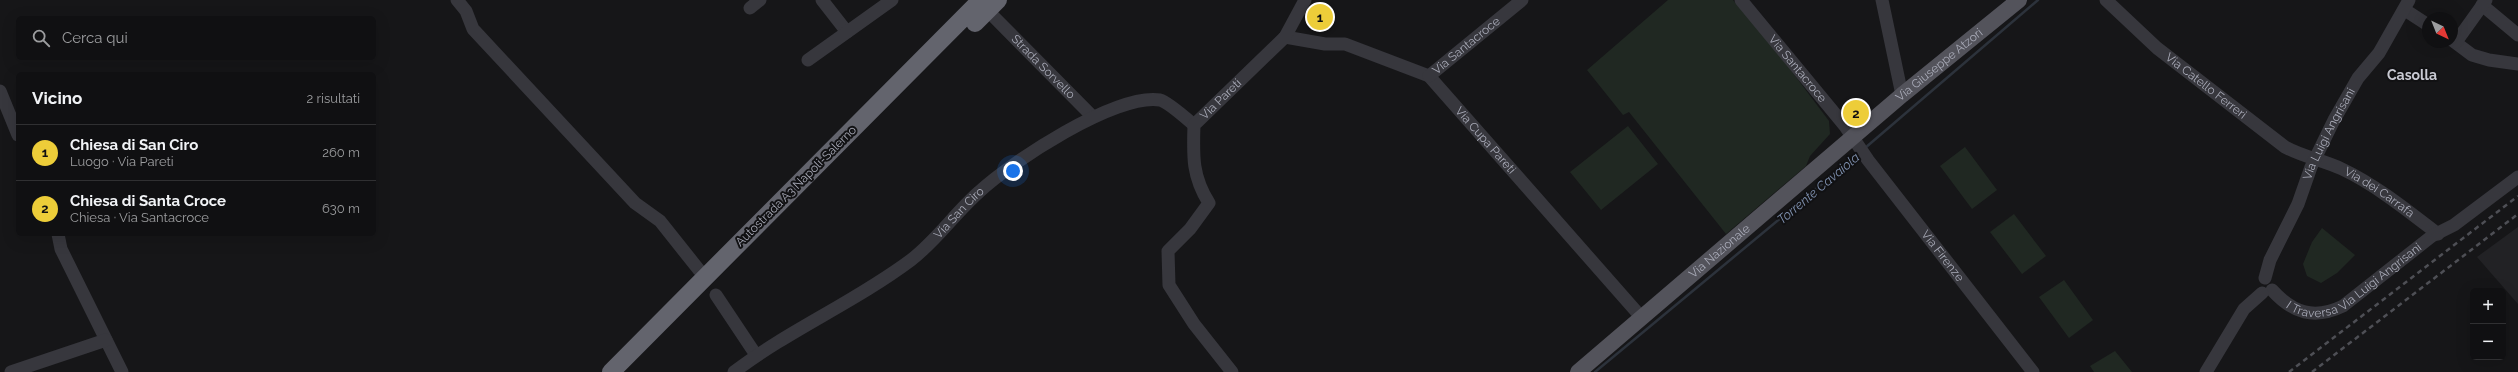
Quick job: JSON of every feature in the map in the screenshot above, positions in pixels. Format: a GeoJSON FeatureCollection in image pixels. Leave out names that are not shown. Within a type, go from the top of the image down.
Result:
{"type":"FeatureCollection","features":[{"type":"Feature","properties":{"kind":"highway","name":"Autostrada A3 Napoli-Salerno"},"geometry":{"type":"LineString","coordinates":[[611,372],[981,0]]}},
{"type":"Feature","properties":{"kind":"highway","name":"Autostrada A3 Napoli-Salerno"},"geometry":{"type":"LineString","coordinates":[[628,372],[996,9]]}},
{"type":"Feature","properties":{"kind":"main road","name":"Via Giuseppe Atzori"},"geometry":{"type":"LineString","coordinates":[[1856,138],[1902,95],[2018,0]]}},
{"type":"Feature","properties":{"kind":"main road","name":"Via Nazionale"},"geometry":{"type":"LineString","coordinates":[[1578,372],[1856,138]]}},
{"type":"Feature","properties":{"kind":"street"},"geometry":{"type":"LineString","coordinates":[[457,0],[466,10],[473,29],[635,203],[660,221],[699,270]]}},
{"type":"Feature","properties":{"kind":"street"},"geometry":{"type":"LineString","coordinates":[[822,0],[847,32]]}},
{"type":"Feature","properties":{"kind":"street"},"geometry":{"type":"LineString","coordinates":[[808,60],[892,0]]}},
{"type":"Feature","properties":{"kind":"street","name":"Via Pareti"},"geometry":{"type":"LineString","coordinates":[[1232,372],[1194,324],[1169,285],[1168,251],[1190,229],[1209,203],[1200,188],[1192,159],[1194,125],[1285,37],[1305,0]]}},
{"type":"Feature","properties":{"kind":"street","name":"Via Santacroce"},"geometry":{"type":"LineString","coordinates":[[1429,76],[1522,0]]}},
{"type":"Feature","properties":{"kind":"street","name":"Via Santacroce"},"geometry":{"type":"LineString","coordinates":[[1740,0],[1856,138]]}},
{"type":"Feature","properties":{"kind":"street"},"geometry":{"type":"LineString","coordinates":[[1882,0],[1902,95]]}},
{"type":"Feature","properties":{"kind":"street","name":"Via Catello Ferreri"},"geometry":{"type":"LineString","coordinates":[[2106,0],[2157,48],[2285,147],[2315,160]]}},
{"type":"Feature","properties":{"kind":"street"},"geometry":{"type":"LineString","coordinates":[[2458,36],[2484,3],[2518,35]]}},
{"type":"Feature","properties":{"kind":"street"},"geometry":{"type":"LineString","coordinates":[[2407,5],[2422,19]]}},
{"type":"Feature","properties":{"kind":"street","name":"Via Luigi Angrisani"},"geometry":{"type":"LineString","coordinates":[[2264,286],[2270,260],[2298,204],[2315,160],[2350,90],[2379,53],[2407,5]]}},
{"type":"Feature","properties":{"kind":"street","name":"Strada Sorvello"},"geometry":{"type":"LineString","coordinates":[[996,9],[1093,117]]}},
{"type":"Feature","properties":{"kind":"street","name":"Via Cupa Pareti"},"geometry":{"type":"LineString","coordinates":[[1285,37],[1320,43],[1345,44],[1429,76],[1642,318]]}},
{"type":"Feature","properties":{"kind":"street"},"geometry":{"type":"LineString","coordinates":[[2458,44],[2472,55],[2489,60],[2518,64]]}},
{"type":"Feature","properties":{"kind":"street"},"geometry":{"type":"LineString","coordinates":[[0,92],[16,130]]}},
{"type":"Feature","properties":{"kind":"street","name":"Via San Ciro"},"geometry":{"type":"LineString","coordinates":[[734,372],[756,355],[866,291],[911,260],[930,244],[980,191],[1031,154],[1093,117],[1136,101],[1161,100],[1194,125]]}},
{"type":"Feature","properties":{"kind":"street","name":"Via Firenze"},"geometry":{"type":"LineString","coordinates":[[1856,138],[1868,160],[2033,372]]}},
{"type":"Feature","properties":{"kind":"street","name":"Via dei Carrafa"},"geometry":{"type":"LineString","coordinates":[[2315,160],[2342,169],[2389,198],[2438,234]]}},
{"type":"Feature","properties":{"kind":"street","name":"I Traversa Via Luigi Angrisani"},"geometry":{"type":"LineString","coordinates":[[2264,286],[2284,303],[2305,314],[2331,312],[2343,306],[2385,271],[2432,236],[2454,226],[2518,176]]}},
{"type":"Feature","properties":{"kind":"street"},"geometry":{"type":"LineString","coordinates":[[58,236],[61,249],[122,372]]}},
{"type":"Feature","properties":{"kind":"street"},"geometry":{"type":"LineString","coordinates":[[2206,372],[2244,309],[2264,286]]}},
{"type":"Feature","properties":{"kind":"street"},"geometry":{"type":"LineString","coordinates":[[716,295],[756,355]]}},
{"type":"Feature","properties":{"kind":"street"},"geometry":{"type":"LineString","coordinates":[[11,372],[106,340]]}},
{"type":"Feature","properties":{"kind":"shaded area"},"geometry":{"type":"Polygon","coordinates":[[[1668,0],[1733,0],[1772,45],[1829,121],[1830,134],[1810,156],[1806,166],[1726,234],[1629,112],[1623,115],[1587,70],[1668,0]]]}},
{"type":"Feature","properties":{"kind":"shaded area"},"geometry":{"type":"Polygon","coordinates":[[[1628,126],[1658,164],[1601,210],[1570,172],[1628,126]]]}},
{"type":"Feature","properties":{"kind":"shaded area"},"geometry":{"type":"Polygon","coordinates":[[[1965,147],[1997,190],[1972,209],[1940,166],[1965,147]]]}},
{"type":"Feature","properties":{"kind":"shaded area"},"geometry":{"type":"Polygon","coordinates":[[[2014,214],[2046,256],[2022,274],[1990,232],[2014,214]]]}},
{"type":"Feature","properties":{"kind":"shaded area"},"geometry":{"type":"Polygon","coordinates":[[[2518,227],[2518,304],[2506,290],[2506,288],[2504,288],[2477,257],[2518,227]]]}},
{"type":"Feature","properties":{"kind":"shaded area"},"geometry":{"type":"Polygon","coordinates":[[[2322,228],[2355,255],[2337,273],[2321,283],[2307,276],[2303,264],[2312,242],[2322,228]]]}},
{"type":"Feature","properties":{"kind":"shaded area"},"geometry":{"type":"Polygon","coordinates":[[[2064,280],[2093,320],[2069,338],[2039,297],[2064,280]]]}},
{"type":"Feature","properties":{"kind":"shaded area"},"geometry":{"type":"Polygon","coordinates":[[[2115,351],[2132,372],[2094,372],[2090,366],[2115,351]]]}},
{"type":"Feature","properties":{"kind":"waterway","name":"Torrente Cavaiola"},"geometry":{"type":"LineString","coordinates":[[1865,148],[2038,0]]}},
{"type":"Feature","properties":{"kind":"waterway","name":"Torrente Cavaiola"},"geometry":{"type":"LineString","coordinates":[[1595,372],[1858,154]]}},
{"type":"Feature","properties":{"kind":"railway"},"geometry":{"type":"LineString","coordinates":[[2289,372],[2518,196]]}},
{"type":"Feature","properties":{"kind":"railway"},"geometry":{"type":"LineString","coordinates":[[2312,372],[2518,214]]}},
{"type":"Feature","properties":{"kind":"place","name":"Chiesa di San Ciro"},"geometry":{"type":"Point","coordinates":[1320,17]}},
{"type":"Feature","properties":{"kind":"place","name":"Chiesa di Santa Croce"},"geometry":{"type":"Point","coordinates":[1856,113]}},
{"type":"Feature","properties":{"kind":"district","name":"Casolla"},"geometry":{"type":"Point","coordinates":[2412,75]}}]}
